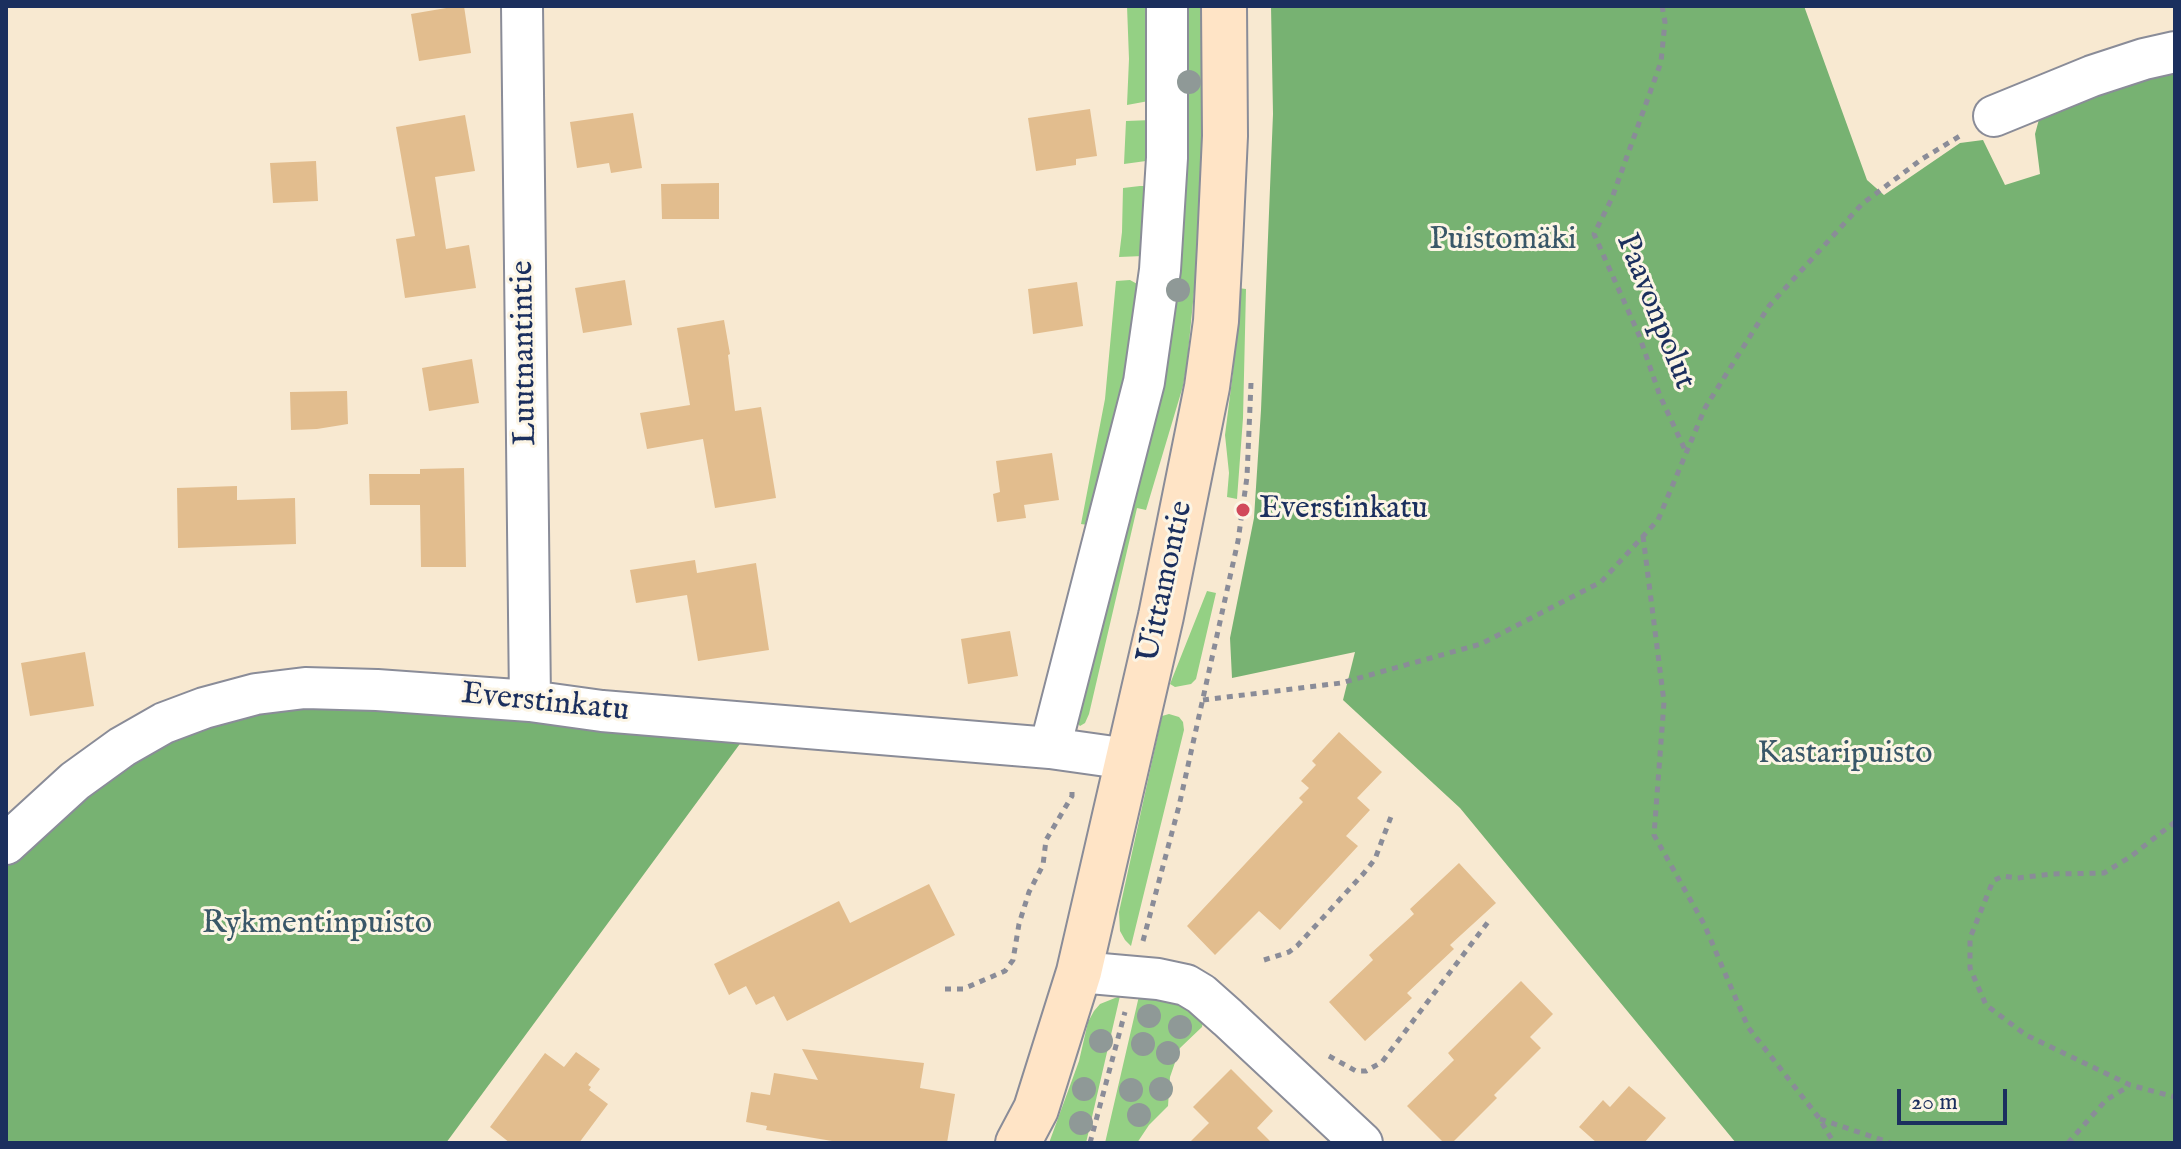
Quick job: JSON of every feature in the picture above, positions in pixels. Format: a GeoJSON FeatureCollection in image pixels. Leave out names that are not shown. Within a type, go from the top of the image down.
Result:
{"type":"FeatureCollection","features":[{"type":"Feature","properties":{"kind":"street","name":"Luutnantintie"},"geometry":{"type":"LineString","coordinates":[[522,6],[530,701]]}},
{"type":"Feature","properties":{"kind":"street"},"geometry":{"type":"LineString","coordinates":[[1050,748],[1144,382],[1160,270],[1167,158],[1167,6]]}},
{"type":"Feature","properties":{"kind":"street","name":"Uittamontie"},"geometry":{"type":"LineString","coordinates":[[1018,1143],[1036,1109],[1079,972],[1161,616],[1207,387],[1216,321],[1225,136],[1224,6]]}},
{"type":"Feature","properties":{"kind":"street"},"geometry":{"type":"LineString","coordinates":[[1994,116],[2092,76],[2175,52]]}},
{"type":"Feature","properties":{"kind":"street","name":"Everstinkatu"},"geometry":{"type":"LineString","coordinates":[[6,844],[75,781],[122,747],[164,723],[256,694],[305,688],[530,701],[602,711],[1050,748],[1128,759]]}},
{"type":"Feature","properties":{"kind":"street"},"geometry":{"type":"LineString","coordinates":[[1079,972],[1158,979],[1186,985],[1201,994],[1362,1143]]}},
{"type":"Feature","properties":{"kind":"path","name":"Paavonpolut"},"geometry":{"type":"LineString","coordinates":[[1662,6],[1665,22],[1661,62],[1612,198],[1594,234],[1686,453]]}},
{"type":"Feature","properties":{"kind":"path"},"geometry":{"type":"LineString","coordinates":[[1203,700],[1341,683],[1481,644],[1601,582],[1658,520],[1705,408],[1769,306],[1862,204],[1922,159],[1994,116]]}},
{"type":"Feature","properties":{"kind":"path"},"geometry":{"type":"LineString","coordinates":[[1643,536],[1664,702],[1654,835],[1704,924],[1748,1027],[1819,1118],[1834,1143]]}},
{"type":"Feature","properties":{"kind":"path"},"geometry":{"type":"LineString","coordinates":[[945,989],[963,989],[1005,971],[1013,960],[1019,924],[1029,892],[1043,865],[1046,840],[1072,796],[1073,781]]}},
{"type":"Feature","properties":{"kind":"path"},"geometry":{"type":"LineString","coordinates":[[1264,960],[1297,946],[1364,873],[1375,859],[1392,814]]}},
{"type":"Feature","properties":{"kind":"path"},"geometry":{"type":"LineString","coordinates":[[2175,822],[2104,873],[2017,878],[2003,876],[1993,881],[1970,938],[1970,968],[1986,1005],[2026,1035],[2130,1085],[2175,1097]]}},
{"type":"Feature","properties":{"kind":"path"},"geometry":{"type":"LineString","coordinates":[[1318,1049],[1356,1071],[1366,1071],[1382,1062],[1488,922]]}},
{"type":"Feature","properties":{"kind":"path"},"geometry":{"type":"LineString","coordinates":[[2068,1143],[2106,1100],[2130,1085]]}},
{"type":"Feature","properties":{"kind":"path"},"geometry":{"type":"LineString","coordinates":[[1819,1118],[1891,1143]]}},
{"type":"Feature","properties":{"kind":"green space"},"geometry":{"type":"Polygon","coordinates":[[[1127,6],[1155,6],[1154,100],[1127,105],[1129,59],[1127,6]]]}},
{"type":"Feature","properties":{"kind":"green space"},"geometry":{"type":"Polygon","coordinates":[[[1174,6],[1201,6],[1203,34],[1202,189],[1187,363],[1146,510],[1137,508],[1089,714],[1080,726],[1077,705],[1124,515],[1174,6]]]}},
{"type":"Feature","properties":{"kind":"green space","name":"Kastaripuisto"},"geometry":{"type":"Polygon","coordinates":[[[1271,6],[1804,6],[1867,180],[1884,195],[1960,143],[1983,140],[2005,185],[2040,174],[2035,134],[2041,112],[2175,70],[2175,1143],[1736,1143],[1460,808],[1343,700],[1355,652],[1232,678],[1230,638],[1254,518],[1261,410],[1273,114],[1271,6]]]}},
{"type":"Feature","properties":{"kind":"green space"},"geometry":{"type":"Polygon","coordinates":[[[1152,120],[1152,158],[1124,164],[1126,121],[1152,120]]]}},
{"type":"Feature","properties":{"kind":"green space"},"geometry":{"type":"Polygon","coordinates":[[[1147,186],[1143,256],[1119,257],[1123,188],[1147,186]]]}},
{"type":"Feature","properties":{"kind":"green space"},"geometry":{"type":"Polygon","coordinates":[[[1130,280],[1139,285],[1144,297],[1095,526],[1081,524],[1105,399],[1116,281],[1130,280]]]}},
{"type":"Feature","properties":{"kind":"green space"},"geometry":{"type":"Polygon","coordinates":[[[1238,288],[1246,289],[1243,418],[1237,499],[1227,497],[1229,473],[1225,435],[1233,372],[1238,288]]]}},
{"type":"Feature","properties":{"kind":"green space"},"geometry":{"type":"Polygon","coordinates":[[[1207,591],[1216,593],[1196,679],[1191,684],[1175,687],[1170,684],[1207,591]]]}},
{"type":"Feature","properties":{"kind":"green space","name":"Rykmentinpuisto"},"geometry":{"type":"Polygon","coordinates":[[[350,706],[473,714],[742,741],[446,1143],[6,1143],[6,867],[101,779],[138,755],[238,718],[302,707],[350,706]]]}},
{"type":"Feature","properties":{"kind":"green space"},"geometry":{"type":"Polygon","coordinates":[[[1169,714],[1179,717],[1184,730],[1131,946],[1120,931],[1119,912],[1162,716],[1169,714]]]}},
{"type":"Feature","properties":{"kind":"green space"},"geometry":{"type":"Polygon","coordinates":[[[1120,996],[1086,1143],[1049,1143],[1079,1061],[1088,1022],[1100,1004],[1120,996]]]}},
{"type":"Feature","properties":{"kind":"green space"},"geometry":{"type":"Polygon","coordinates":[[[1139,996],[1165,999],[1181,1005],[1203,1021],[1202,1027],[1180,1048],[1170,1077],[1168,1106],[1137,1143],[1105,1143],[1139,996]]]}},
{"type":"Feature","properties":{"kind":"building"},"geometry":{"type":"Polygon","coordinates":[[[464,6],[471,53],[419,61],[411,14],[464,6]]]}},
{"type":"Feature","properties":{"kind":"building"},"geometry":{"type":"Polygon","coordinates":[[[1090,109],[1097,156],[1076,159],[1076,165],[1036,171],[1028,118],[1090,109]]]}},
{"type":"Feature","properties":{"kind":"building"},"geometry":{"type":"Polygon","coordinates":[[[633,113],[642,168],[611,173],[609,163],[577,168],[570,122],[633,113]]]}},
{"type":"Feature","properties":{"kind":"building"},"geometry":{"type":"Polygon","coordinates":[[[465,115],[475,171],[435,177],[446,249],[469,245],[476,288],[405,298],[396,239],[415,236],[396,127],[465,115]]]}},
{"type":"Feature","properties":{"kind":"building"},"geometry":{"type":"Polygon","coordinates":[[[316,161],[318,201],[273,203],[270,163],[316,161]]]}},
{"type":"Feature","properties":{"kind":"building"},"geometry":{"type":"Polygon","coordinates":[[[719,183],[719,219],[662,219],[661,184],[719,183]]]}},
{"type":"Feature","properties":{"kind":"building"},"geometry":{"type":"Polygon","coordinates":[[[625,280],[632,325],[583,333],[575,288],[625,280]]]}},
{"type":"Feature","properties":{"kind":"building"},"geometry":{"type":"Polygon","coordinates":[[[1077,282],[1083,326],[1033,334],[1028,289],[1077,282]]]}},
{"type":"Feature","properties":{"kind":"building"},"geometry":{"type":"Polygon","coordinates":[[[724,320],[735,411],[761,407],[776,498],[715,508],[703,439],[647,449],[640,413],[690,405],[677,328],[724,320]]]}},
{"type":"Feature","properties":{"kind":"building"},"geometry":{"type":"Polygon","coordinates":[[[472,359],[479,403],[429,411],[422,368],[472,359]]]}},
{"type":"Feature","properties":{"kind":"building"},"geometry":{"type":"Polygon","coordinates":[[[347,391],[348,424],[291,430],[290,392],[347,391]]]}},
{"type":"Feature","properties":{"kind":"building"},"geometry":{"type":"Polygon","coordinates":[[[1052,453],[1059,500],[1024,505],[1026,518],[997,522],[993,494],[1000,492],[996,461],[1052,453]]]}},
{"type":"Feature","properties":{"kind":"building"},"geometry":{"type":"Polygon","coordinates":[[[464,468],[466,567],[421,567],[420,505],[370,505],[369,474],[420,474],[420,469],[464,468]]]}},
{"type":"Feature","properties":{"kind":"building"},"geometry":{"type":"Polygon","coordinates":[[[237,486],[237,500],[295,498],[296,544],[178,548],[177,488],[237,486]]]}},
{"type":"Feature","properties":{"kind":"building"},"geometry":{"type":"Polygon","coordinates":[[[695,560],[697,573],[756,563],[769,650],[698,661],[687,595],[636,603],[630,570],[695,560]]]}},
{"type":"Feature","properties":{"kind":"building"},"geometry":{"type":"Polygon","coordinates":[[[1010,631],[1018,676],[968,684],[961,639],[1010,631]]]}},
{"type":"Feature","properties":{"kind":"building"},"geometry":{"type":"Polygon","coordinates":[[[85,652],[94,706],[30,716],[21,663],[85,652]]]}},
{"type":"Feature","properties":{"kind":"building"},"geometry":{"type":"Polygon","coordinates":[[[1339,732],[1382,772],[1357,798],[1370,810],[1346,836],[1358,846],[1280,930],[1259,911],[1215,955],[1187,926],[1303,802],[1299,798],[1309,788],[1301,781],[1316,765],[1312,761],[1339,732]]]}},
{"type":"Feature","properties":{"kind":"building"},"geometry":{"type":"Polygon","coordinates":[[[1459,863],[1496,903],[1450,945],[1454,949],[1407,993],[1412,998],[1365,1041],[1329,1002],[1373,960],[1369,955],[1414,914],[1410,909],[1459,863]]]}},
{"type":"Feature","properties":{"kind":"building"},"geometry":{"type":"Polygon","coordinates":[[[929,884],[955,935],[787,1021],[774,996],[756,1005],[746,986],[729,995],[714,964],[839,901],[850,923],[929,884]]]}},
{"type":"Feature","properties":{"kind":"building"},"geometry":{"type":"Polygon","coordinates":[[[1521,981],[1553,1014],[1530,1037],[1541,1048],[1452,1143],[1444,1143],[1407,1106],[1454,1060],[1448,1053],[1521,981]]]}},
{"type":"Feature","properties":{"kind":"building"},"geometry":{"type":"Polygon","coordinates":[[[802,1049],[924,1063],[920,1088],[955,1094],[947,1143],[844,1143],[766,1130],[767,1126],[746,1122],[751,1092],[770,1095],[774,1073],[818,1080],[802,1049]]]}},
{"type":"Feature","properties":{"kind":"building"},"geometry":{"type":"Polygon","coordinates":[[[576,1052],[600,1069],[588,1085],[591,1087],[589,1090],[608,1104],[579,1143],[510,1143],[490,1127],[545,1053],[564,1067],[576,1052]]]}},
{"type":"Feature","properties":{"kind":"building"},"geometry":{"type":"Polygon","coordinates":[[[1231,1069],[1273,1111],[1257,1128],[1272,1143],[1189,1143],[1209,1123],[1193,1107],[1231,1069]]]}},
{"type":"Feature","properties":{"kind":"building"},"geometry":{"type":"Polygon","coordinates":[[[1629,1086],[1666,1118],[1644,1143],[1597,1143],[1579,1127],[1603,1100],[1610,1107],[1629,1086]]]}},
{"type":"Feature","properties":{"kind":"place","name":"Everstinkatu"},"geometry":{"type":"Point","coordinates":[1243,510]}},
{"type":"Feature","properties":{"kind":"park label","name":"Puistomäki"},"geometry":{"type":"Point","coordinates":[1503,241]}}]}
